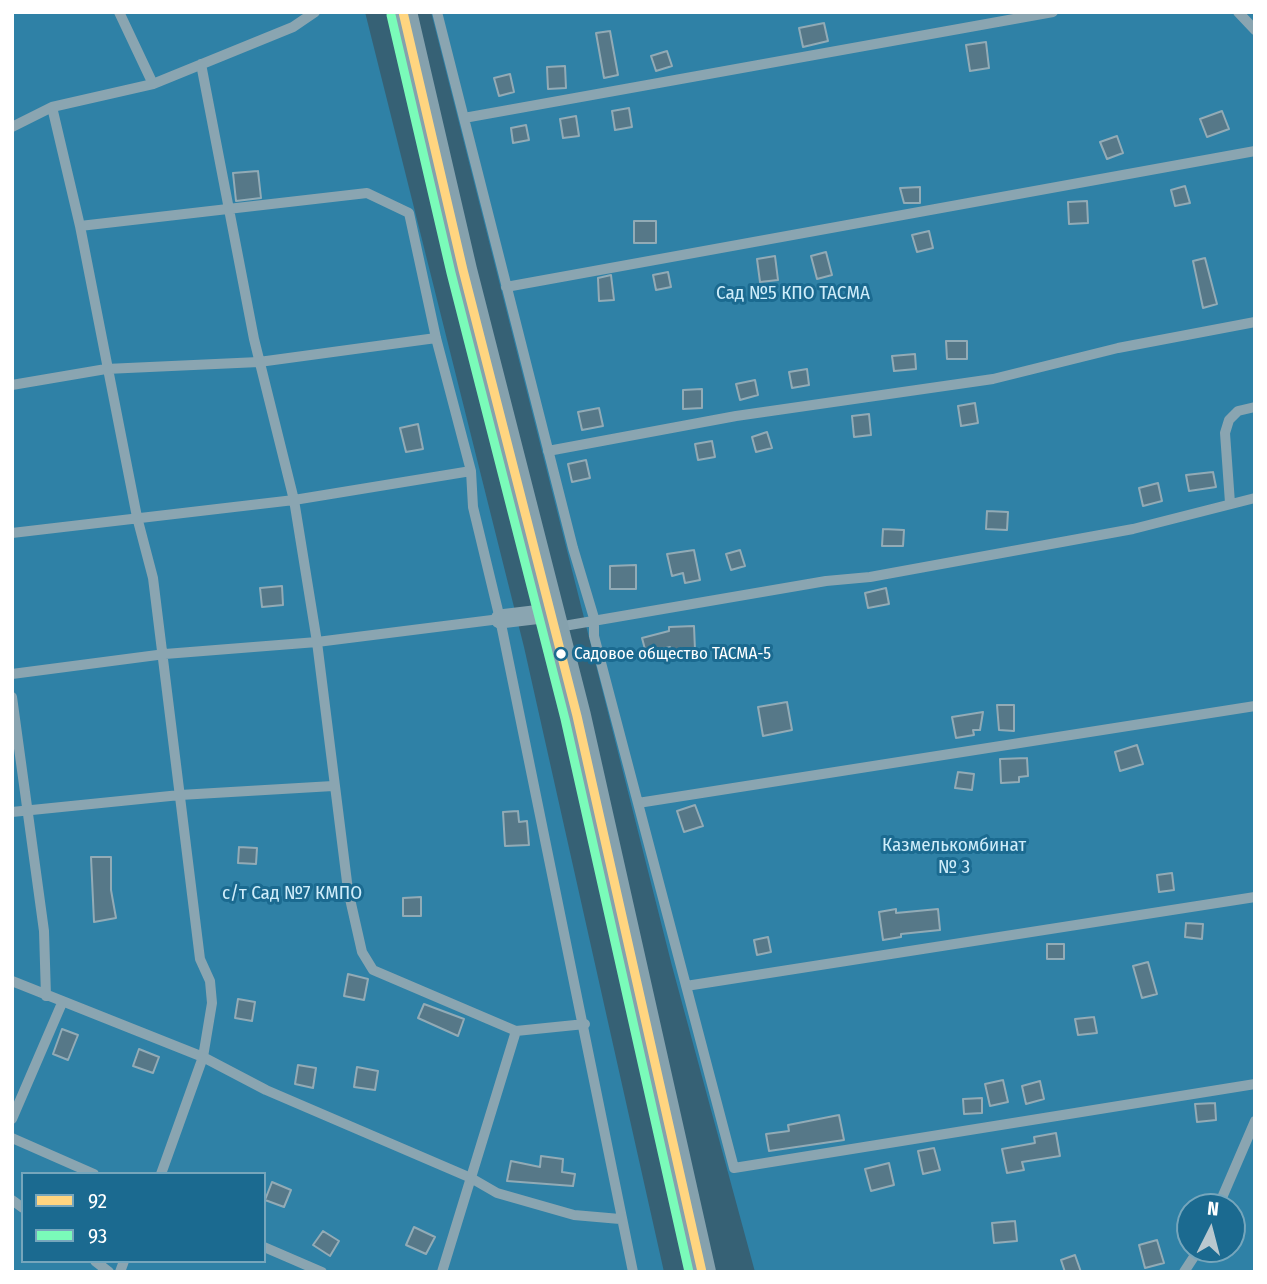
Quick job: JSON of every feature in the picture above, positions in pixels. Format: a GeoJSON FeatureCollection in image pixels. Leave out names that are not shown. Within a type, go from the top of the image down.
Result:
{"type":"FeatureCollection","features":[{"type":"Feature","properties":{"kind":"main road"},"geometry":{"type":"LineString","coordinates":[[404,12],[463,270],[577,716],[702,1272]]}},
{"type":"Feature","properties":{"kind":"street"},"geometry":{"type":"LineString","coordinates":[[500,619],[552,620]]}},
{"type":"Feature","properties":{"kind":"lane"},"geometry":{"type":"LineString","coordinates":[[119,12],[153,84]]}},
{"type":"Feature","properties":{"kind":"lane"},"geometry":{"type":"LineString","coordinates":[[13,126],[52,107],[153,84],[315,12]]}},
{"type":"Feature","properties":{"kind":"lane"},"geometry":{"type":"LineString","coordinates":[[437,12],[548,451],[594,618],[594,636],[734,1168],[1255,1084]]}},
{"type":"Feature","properties":{"kind":"lane"},"geometry":{"type":"LineString","coordinates":[[464,118],[1053,12]]}},
{"type":"Feature","properties":{"kind":"lane"},"geometry":{"type":"LineString","coordinates":[[1238,12],[1255,30]]}},
{"type":"Feature","properties":{"kind":"lane"},"geometry":{"type":"LineString","coordinates":[[201,64],[259,362],[294,500],[317,642],[348,890],[362,953],[373,970],[516,1031],[585,1024]]}},
{"type":"Feature","properties":{"kind":"lane"},"geometry":{"type":"LineString","coordinates":[[52,107],[80,226],[137,517],[153,578],[165,654],[200,959],[210,981],[212,1003],[202,1057],[162,1172]]}},
{"type":"Feature","properties":{"kind":"lane"},"geometry":{"type":"LineString","coordinates":[[506,287],[1255,151]]}},
{"type":"Feature","properties":{"kind":"lane"},"geometry":{"type":"LineString","coordinates":[[80,226],[367,193],[409,213],[436,338],[471,471],[473,507],[500,619],[585,1024],[620,1219],[633,1272]]}},
{"type":"Feature","properties":{"kind":"lane"},"geometry":{"type":"LineString","coordinates":[[548,451],[736,416],[993,379],[1118,348],[1255,322]]}},
{"type":"Feature","properties":{"kind":"lane"},"geometry":{"type":"LineString","coordinates":[[12,386],[106,369],[259,362],[436,338]]}},
{"type":"Feature","properties":{"kind":"lane"},"geometry":{"type":"LineString","coordinates":[[1230,503],[1225,433],[1229,420],[1238,411],[1255,407]]}},
{"type":"Feature","properties":{"kind":"lane"},"geometry":{"type":"LineString","coordinates":[[12,533],[294,500],[471,471]]}},
{"type":"Feature","properties":{"kind":"lane"},"geometry":{"type":"LineString","coordinates":[[552,620],[594,618],[826,581],[883,575],[1133,529],[1255,498]]}},
{"type":"Feature","properties":{"kind":"lane"},"geometry":{"type":"LineString","coordinates":[[12,674],[165,654],[317,642],[500,619]]}},
{"type":"Feature","properties":{"kind":"lane"},"geometry":{"type":"LineString","coordinates":[[12,696],[30,809],[44,931],[46,996]]}},
{"type":"Feature","properties":{"kind":"lane"},"geometry":{"type":"LineString","coordinates":[[638,803],[1255,706]]}},
{"type":"Feature","properties":{"kind":"lane"},"geometry":{"type":"LineString","coordinates":[[12,812],[180,795],[333,786]]}},
{"type":"Feature","properties":{"kind":"lane"},"geometry":{"type":"LineString","coordinates":[[686,986],[1255,897]]}},
{"type":"Feature","properties":{"kind":"lane"},"geometry":{"type":"LineString","coordinates":[[12,981],[202,1057],[265,1090],[471,1178],[497,1193],[574,1215],[620,1219]]}},
{"type":"Feature","properties":{"kind":"lane"},"geometry":{"type":"LineString","coordinates":[[12,1119],[62,1003]]}},
{"type":"Feature","properties":{"kind":"lane"},"geometry":{"type":"LineString","coordinates":[[442,1272],[516,1031]]}},
{"type":"Feature","properties":{"kind":"lane"},"geometry":{"type":"LineString","coordinates":[[1224,1193],[1255,1121]]}},
{"type":"Feature","properties":{"kind":"lane"},"geometry":{"type":"LineString","coordinates":[[12,1138],[89,1172]]}},
{"type":"Feature","properties":{"kind":"lane"},"geometry":{"type":"LineString","coordinates":[[266,1248],[322,1272]]}},
{"type":"Feature","properties":{"kind":"green space","name":"с/т Сад №7 КМПО"},"geometry":{"type":"Polygon","coordinates":[[[12,12],[365,12],[524,647],[664,1272],[12,1272],[12,12]]]}},
{"type":"Feature","properties":{"kind":"green space"},"geometry":{"type":"Polygon","coordinates":[[[431,12],[1255,12],[1255,1272],[755,1272],[672,966],[431,12]]]}},
{"type":"Feature","properties":{"kind":"building"},"geometry":{"type":"Polygon","coordinates":[[[824,23],[828,41],[803,47],[799,28],[824,23]]]}},
{"type":"Feature","properties":{"kind":"building"},"geometry":{"type":"Polygon","coordinates":[[[610,31],[618,75],[604,78],[596,33],[610,31]]]}},
{"type":"Feature","properties":{"kind":"building"},"geometry":{"type":"Polygon","coordinates":[[[986,42],[989,68],[970,71],[966,45],[986,42]]]}},
{"type":"Feature","properties":{"kind":"building"},"geometry":{"type":"Polygon","coordinates":[[[667,51],[672,66],[656,71],[651,56],[667,51]]]}},
{"type":"Feature","properties":{"kind":"building"},"geometry":{"type":"Polygon","coordinates":[[[565,66],[566,88],[548,89],[547,67],[565,66]]]}},
{"type":"Feature","properties":{"kind":"building"},"geometry":{"type":"Polygon","coordinates":[[[510,74],[514,92],[499,96],[494,78],[510,74]]]}},
{"type":"Feature","properties":{"kind":"building"},"geometry":{"type":"Polygon","coordinates":[[[629,108],[632,127],[615,130],[612,111],[629,108]]]}},
{"type":"Feature","properties":{"kind":"building"},"geometry":{"type":"Polygon","coordinates":[[[1222,111],[1229,129],[1207,137],[1200,119],[1222,111]]]}},
{"type":"Feature","properties":{"kind":"building"},"geometry":{"type":"Polygon","coordinates":[[[576,116],[579,136],[563,138],[560,119],[576,116]]]}},
{"type":"Feature","properties":{"kind":"building"},"geometry":{"type":"Polygon","coordinates":[[[526,125],[529,140],[513,143],[511,128],[526,125]]]}},
{"type":"Feature","properties":{"kind":"building"},"geometry":{"type":"Polygon","coordinates":[[[1117,136],[1123,153],[1107,159],[1100,142],[1117,136]]]}},
{"type":"Feature","properties":{"kind":"building"},"geometry":{"type":"Polygon","coordinates":[[[258,171],[261,198],[236,201],[233,173],[258,171]]]}},
{"type":"Feature","properties":{"kind":"building"},"geometry":{"type":"Polygon","coordinates":[[[1185,186],[1190,203],[1175,206],[1171,190],[1185,186]]]}},
{"type":"Feature","properties":{"kind":"building"},"geometry":{"type":"Polygon","coordinates":[[[920,187],[920,203],[904,203],[900,188],[920,187]]]}},
{"type":"Feature","properties":{"kind":"building"},"geometry":{"type":"Polygon","coordinates":[[[1087,201],[1088,223],[1069,224],[1068,202],[1087,201]]]}},
{"type":"Feature","properties":{"kind":"building"},"geometry":{"type":"Polygon","coordinates":[[[634,221],[656,221],[656,243],[634,243],[634,221]]]}},
{"type":"Feature","properties":{"kind":"building"},"geometry":{"type":"Polygon","coordinates":[[[929,231],[933,248],[917,252],[912,235],[929,231]]]}},
{"type":"Feature","properties":{"kind":"building"},"geometry":{"type":"Polygon","coordinates":[[[826,252],[832,275],[817,279],[811,256],[826,252]]]}},
{"type":"Feature","properties":{"kind":"building"},"geometry":{"type":"Polygon","coordinates":[[[775,256],[778,280],[760,282],[757,259],[775,256]]]}},
{"type":"Feature","properties":{"kind":"building"},"geometry":{"type":"Polygon","coordinates":[[[1205,258],[1217,304],[1203,308],[1193,261],[1205,258]]]}},
{"type":"Feature","properties":{"kind":"building"},"geometry":{"type":"Polygon","coordinates":[[[668,272],[671,287],[656,290],[653,275],[668,272]]]}},
{"type":"Feature","properties":{"kind":"building"},"geometry":{"type":"Polygon","coordinates":[[[611,275],[614,300],[599,301],[598,278],[611,275]]]}},
{"type":"Feature","properties":{"kind":"building"},"geometry":{"type":"Polygon","coordinates":[[[946,341],[967,341],[967,359],[947,359],[946,341]]]}},
{"type":"Feature","properties":{"kind":"building"},"geometry":{"type":"Polygon","coordinates":[[[915,354],[916,369],[894,371],[892,356],[915,354]]]}},
{"type":"Feature","properties":{"kind":"building"},"geometry":{"type":"Polygon","coordinates":[[[807,369],[809,385],[792,388],[789,372],[807,369]]]}},
{"type":"Feature","properties":{"kind":"building"},"geometry":{"type":"Polygon","coordinates":[[[755,380],[758,395],[740,400],[736,384],[755,380]]]}},
{"type":"Feature","properties":{"kind":"building"},"geometry":{"type":"Polygon","coordinates":[[[702,389],[702,408],[683,409],[683,390],[702,389]]]}},
{"type":"Feature","properties":{"kind":"building"},"geometry":{"type":"Polygon","coordinates":[[[975,403],[978,423],[961,426],[958,406],[975,403]]]}},
{"type":"Feature","properties":{"kind":"building"},"geometry":{"type":"Polygon","coordinates":[[[599,408],[603,426],[582,430],[578,412],[599,408]]]}},
{"type":"Feature","properties":{"kind":"building"},"geometry":{"type":"Polygon","coordinates":[[[869,414],[871,435],[854,437],[852,416],[869,414]]]}},
{"type":"Feature","properties":{"kind":"building"},"geometry":{"type":"Polygon","coordinates":[[[418,424],[423,449],[406,452],[400,428],[418,424]]]}},
{"type":"Feature","properties":{"kind":"building"},"geometry":{"type":"Polygon","coordinates":[[[767,432],[772,448],[756,452],[752,437],[767,432]]]}},
{"type":"Feature","properties":{"kind":"building"},"geometry":{"type":"Polygon","coordinates":[[[712,441],[715,457],[698,460],[695,444],[712,441]]]}},
{"type":"Feature","properties":{"kind":"building"},"geometry":{"type":"Polygon","coordinates":[[[586,460],[590,478],[572,482],[568,464],[586,460]]]}},
{"type":"Feature","properties":{"kind":"building"},"geometry":{"type":"Polygon","coordinates":[[[1213,472],[1216,487],[1189,491],[1186,475],[1213,472]]]}},
{"type":"Feature","properties":{"kind":"building"},"geometry":{"type":"Polygon","coordinates":[[[1158,483],[1162,501],[1143,506],[1139,488],[1158,483]]]}},
{"type":"Feature","properties":{"kind":"building"},"geometry":{"type":"Polygon","coordinates":[[[987,511],[1008,512],[1007,530],[986,529],[987,511]]]}},
{"type":"Feature","properties":{"kind":"building"},"geometry":{"type":"Polygon","coordinates":[[[883,529],[904,530],[903,546],[882,546],[883,529]]]}},
{"type":"Feature","properties":{"kind":"building"},"geometry":{"type":"Polygon","coordinates":[[[694,550],[700,580],[685,583],[683,573],[672,576],[667,554],[694,550]]]}},
{"type":"Feature","properties":{"kind":"building"},"geometry":{"type":"Polygon","coordinates":[[[740,550],[745,566],[731,570],[726,554],[740,550]]]}},
{"type":"Feature","properties":{"kind":"building"},"geometry":{"type":"Polygon","coordinates":[[[636,565],[636,589],[610,589],[610,566],[636,565]]]}},
{"type":"Feature","properties":{"kind":"building"},"geometry":{"type":"Polygon","coordinates":[[[282,586],[283,605],[262,607],[260,588],[282,586]]]}},
{"type":"Feature","properties":{"kind":"building"},"geometry":{"type":"Polygon","coordinates":[[[886,588],[889,604],[868,608],[865,593],[886,588]]]}},
{"type":"Feature","properties":{"kind":"building"},"geometry":{"type":"Polygon","coordinates":[[[694,626],[695,650],[671,651],[670,647],[646,653],[642,638],[669,631],[669,627],[694,626]]]}},
{"type":"Feature","properties":{"kind":"building"},"geometry":{"type":"Polygon","coordinates":[[[787,702],[792,730],[763,736],[758,707],[787,702]]]}},
{"type":"Feature","properties":{"kind":"building"},"geometry":{"type":"Polygon","coordinates":[[[997,705],[1014,705],[1014,731],[999,730],[997,705]]]}},
{"type":"Feature","properties":{"kind":"building"},"geometry":{"type":"Polygon","coordinates":[[[983,712],[980,730],[973,730],[974,735],[956,738],[952,717],[983,712]]]}},
{"type":"Feature","properties":{"kind":"building"},"geometry":{"type":"Polygon","coordinates":[[[1137,745],[1143,764],[1120,771],[1115,752],[1137,745]]]}},
{"type":"Feature","properties":{"kind":"building"},"geometry":{"type":"Polygon","coordinates":[[[1027,758],[1028,776],[1019,777],[1019,782],[1001,783],[1000,759],[1027,758]]]}},
{"type":"Feature","properties":{"kind":"building"},"geometry":{"type":"Polygon","coordinates":[[[958,772],[974,774],[972,790],[955,788],[958,772]]]}},
{"type":"Feature","properties":{"kind":"building"},"geometry":{"type":"Polygon","coordinates":[[[695,805],[703,826],[684,832],[677,811],[695,805]]]}},
{"type":"Feature","properties":{"kind":"building"},"geometry":{"type":"Polygon","coordinates":[[[518,811],[519,822],[527,821],[529,845],[505,846],[503,812],[518,811]]]}},
{"type":"Feature","properties":{"kind":"building"},"geometry":{"type":"Polygon","coordinates":[[[239,847],[257,848],[256,864],[238,863],[239,847]]]}},
{"type":"Feature","properties":{"kind":"building"},"geometry":{"type":"Polygon","coordinates":[[[91,857],[111,857],[111,890],[116,918],[94,922],[91,857]]]}},
{"type":"Feature","properties":{"kind":"building"},"geometry":{"type":"Polygon","coordinates":[[[1172,873],[1174,890],[1159,892],[1157,875],[1172,873]]]}},
{"type":"Feature","properties":{"kind":"building"},"geometry":{"type":"Polygon","coordinates":[[[421,897],[421,916],[403,916],[403,898],[421,897]]]}},
{"type":"Feature","properties":{"kind":"building"},"geometry":{"type":"Polygon","coordinates":[[[896,909],[896,913],[938,909],[940,930],[901,934],[901,937],[883,940],[879,912],[896,909]]]}},
{"type":"Feature","properties":{"kind":"building"},"geometry":{"type":"Polygon","coordinates":[[[1186,923],[1203,924],[1202,939],[1185,937],[1186,923]]]}},
{"type":"Feature","properties":{"kind":"building"},"geometry":{"type":"Polygon","coordinates":[[[768,937],[771,952],[757,955],[754,940],[768,937]]]}},
{"type":"Feature","properties":{"kind":"building"},"geometry":{"type":"Polygon","coordinates":[[[1047,944],[1064,944],[1064,959],[1047,959],[1047,944]]]}},
{"type":"Feature","properties":{"kind":"building"},"geometry":{"type":"Polygon","coordinates":[[[1148,962],[1157,994],[1142,998],[1133,966],[1148,962]]]}},
{"type":"Feature","properties":{"kind":"building"},"geometry":{"type":"Polygon","coordinates":[[[348,974],[368,979],[364,1000],[344,996],[348,974]]]}},
{"type":"Feature","properties":{"kind":"building"},"geometry":{"type":"Polygon","coordinates":[[[238,999],[255,1002],[252,1021],[235,1018],[238,999]]]}},
{"type":"Feature","properties":{"kind":"building"},"geometry":{"type":"Polygon","coordinates":[[[424,1004],[464,1019],[458,1036],[418,1018],[424,1004]]]}},
{"type":"Feature","properties":{"kind":"building"},"geometry":{"type":"Polygon","coordinates":[[[1094,1017],[1097,1033],[1078,1035],[1075,1019],[1094,1017]]]}},
{"type":"Feature","properties":{"kind":"building"},"geometry":{"type":"Polygon","coordinates":[[[62,1029],[78,1035],[68,1060],[53,1054],[62,1029]]]}},
{"type":"Feature","properties":{"kind":"building"},"geometry":{"type":"Polygon","coordinates":[[[139,1049],[159,1057],[153,1073],[133,1066],[139,1049]]]}},
{"type":"Feature","properties":{"kind":"building"},"geometry":{"type":"Polygon","coordinates":[[[298,1065],[316,1068],[313,1088],[295,1084],[298,1065]]]}},
{"type":"Feature","properties":{"kind":"building"},"geometry":{"type":"Polygon","coordinates":[[[357,1067],[378,1071],[375,1090],[354,1087],[357,1067]]]}},
{"type":"Feature","properties":{"kind":"building"},"geometry":{"type":"Polygon","coordinates":[[[1003,1080],[1008,1102],[990,1106],[985,1084],[1003,1080]]]}},
{"type":"Feature","properties":{"kind":"building"},"geometry":{"type":"Polygon","coordinates":[[[1040,1081],[1044,1099],[1026,1104],[1022,1086],[1040,1081]]]}},
{"type":"Feature","properties":{"kind":"building"},"geometry":{"type":"Polygon","coordinates":[[[982,1098],[982,1113],[964,1114],[963,1099],[982,1098]]]}},
{"type":"Feature","properties":{"kind":"building"},"geometry":{"type":"Polygon","coordinates":[[[1215,1103],[1216,1120],[1197,1122],[1195,1104],[1215,1103]]]}},
{"type":"Feature","properties":{"kind":"building"},"geometry":{"type":"Polygon","coordinates":[[[839,1115],[844,1140],[769,1151],[766,1134],[789,1131],[788,1125],[839,1115]]]}},
{"type":"Feature","properties":{"kind":"building"},"geometry":{"type":"Polygon","coordinates":[[[1056,1133],[1060,1156],[1022,1162],[1024,1170],[1007,1173],[1002,1149],[1035,1143],[1034,1137],[1056,1133]]]}},
{"type":"Feature","properties":{"kind":"building"},"geometry":{"type":"Polygon","coordinates":[[[934,1148],[940,1170],[923,1174],[918,1151],[934,1148]]]}},
{"type":"Feature","properties":{"kind":"building"},"geometry":{"type":"Polygon","coordinates":[[[541,1156],[563,1159],[562,1172],[575,1174],[573,1186],[507,1181],[511,1161],[540,1167],[541,1156]]]}},
{"type":"Feature","properties":{"kind":"building"},"geometry":{"type":"Polygon","coordinates":[[[889,1163],[894,1185],[871,1191],[865,1169],[889,1163]]]}},
{"type":"Feature","properties":{"kind":"building"},"geometry":{"type":"Polygon","coordinates":[[[272,1182],[291,1190],[284,1207],[266,1200],[272,1182]]]}},
{"type":"Feature","properties":{"kind":"building"},"geometry":{"type":"Polygon","coordinates":[[[1015,1221],[1017,1241],[994,1243],[992,1223],[1015,1221]]]}},
{"type":"Feature","properties":{"kind":"building"},"geometry":{"type":"Polygon","coordinates":[[[414,1227],[435,1237],[426,1254],[406,1245],[414,1227]]]}},
{"type":"Feature","properties":{"kind":"building"},"geometry":{"type":"Polygon","coordinates":[[[323,1231],[339,1241],[330,1256],[313,1245],[323,1231]]]}},
{"type":"Feature","properties":{"kind":"building"},"geometry":{"type":"Polygon","coordinates":[[[1157,1240],[1164,1263],[1145,1268],[1139,1245],[1157,1240]]]}},
{"type":"Feature","properties":{"kind":"building"},"geometry":{"type":"Polygon","coordinates":[[[1075,1255],[1081,1272],[1065,1272],[1061,1260],[1075,1255]]]}},
{"type":"Feature","properties":{"kind":"transit line","name":"92"},"geometry":{"type":"LineString","coordinates":[[403,12],[463,270],[577,716],[702,1272]]}},
{"type":"Feature","properties":{"kind":"transit line","name":"93"},"geometry":{"type":"LineString","coordinates":[[391,15],[451,273],[565,719],[689,1272]]}},
{"type":"Feature","properties":{"kind":"place","name":"Садовое общество ТАСМА-5"},"geometry":{"type":"Point","coordinates":[561,654]}},
{"type":"Feature","properties":{"kind":"park label","name":"Сад №5 КПО ТАСМА"},"geometry":{"type":"Point","coordinates":[793,294]}},
{"type":"Feature","properties":{"kind":"park label","name":"Казмелькомбинат № 3"},"geometry":{"type":"Point","coordinates":[954,857]}}]}
